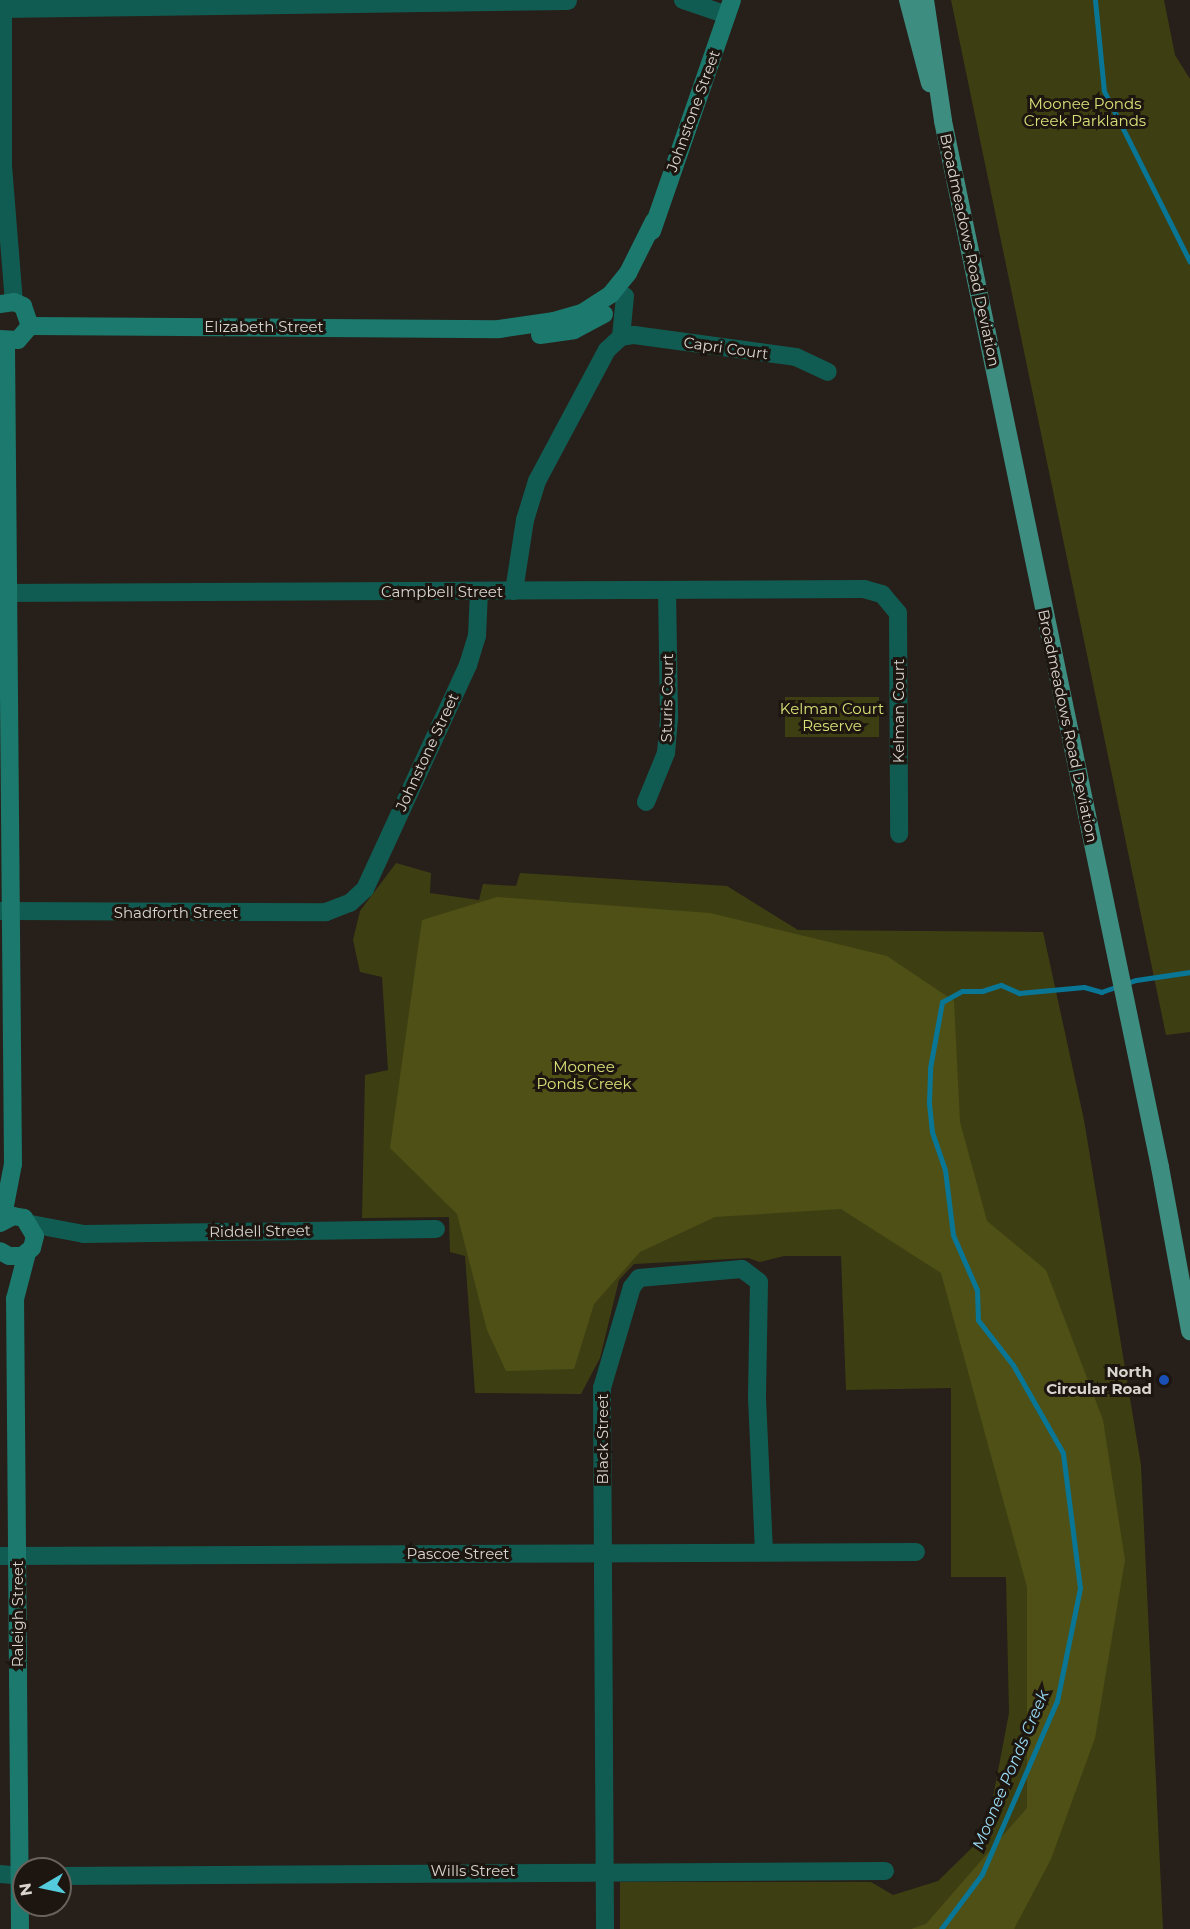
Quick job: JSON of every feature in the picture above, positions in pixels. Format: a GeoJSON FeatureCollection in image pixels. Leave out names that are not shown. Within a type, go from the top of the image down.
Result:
{"type":"FeatureCollection","features":[{"type":"Feature","properties":{"kind":"main road","name":"Broadmeadows Road Deviation"},"geometry":{"type":"LineString","coordinates":[[908,0],[943,121]]}},
{"type":"Feature","properties":{"kind":"main road","name":"Broadmeadows Road Deviation"},"geometry":{"type":"LineString","coordinates":[[925,0],[943,121],[1131,1030],[1190,1331]]}},
{"type":"Feature","properties":{"kind":"street"},"geometry":{"type":"LineString","coordinates":[[683,0],[729,8]]}},
{"type":"Feature","properties":{"kind":"street"},"geometry":{"type":"LineString","coordinates":[[1,1222],[13,1164],[4,912],[3,340],[18,340],[30,326],[28,311],[7,303],[2,6],[568,1]]}},
{"type":"Feature","properties":{"kind":"street","name":"Johnstone Street"},"geometry":{"type":"LineString","coordinates":[[621,337],[625,296],[642,270],[654,221],[729,8]]}},
{"type":"Feature","properties":{"kind":"street","name":"Johnstone Street"},"geometry":{"type":"LineString","coordinates":[[605,307],[628,273],[654,221]]}},
{"type":"Feature","properties":{"kind":"street","name":"Johnstone Street"},"geometry":{"type":"LineString","coordinates":[[605,307],[625,296]]}},
{"type":"Feature","properties":{"kind":"street"},"geometry":{"type":"LineString","coordinates":[[514,591],[525,520],[537,481],[607,350],[621,337],[605,307]]}},
{"type":"Feature","properties":{"kind":"street","name":"Elizabeth Street"},"geometry":{"type":"LineString","coordinates":[[30,326],[499,329],[514,334],[556,334],[605,307]]}},
{"type":"Feature","properties":{"kind":"street","name":"Capri Court"},"geometry":{"type":"LineString","coordinates":[[621,337],[634,335],[796,357],[828,372]]}},
{"type":"Feature","properties":{"kind":"street","name":"Campbell Street"},"geometry":{"type":"LineString","coordinates":[[3,593],[864,589],[882,594]]}},
{"type":"Feature","properties":{"kind":"street","name":"Sturis Court"},"geometry":{"type":"LineString","coordinates":[[646,802],[666,753],[669,716],[667,591]]}},
{"type":"Feature","properties":{"kind":"street","name":"Johnstone Street"},"geometry":{"type":"LineString","coordinates":[[350,903],[365,889],[468,665],[477,636],[479,592]]}},
{"type":"Feature","properties":{"kind":"street","name":"Kelman Court"},"geometry":{"type":"LineString","coordinates":[[882,594],[898,613],[899,834]]}},
{"type":"Feature","properties":{"kind":"street","name":"Shadforth Street"},"geometry":{"type":"LineString","coordinates":[[4,912],[326,912],[350,903]]}},
{"type":"Feature","properties":{"kind":"street"},"geometry":{"type":"LineString","coordinates":[[13,1164],[30,1223]]}},
{"type":"Feature","properties":{"kind":"street"},"geometry":{"type":"LineString","coordinates":[[1,1222],[13,1216],[30,1223]]}},
{"type":"Feature","properties":{"kind":"street","name":"Riddell Street"},"geometry":{"type":"LineString","coordinates":[[30,1223],[84,1234],[436,1229]]}},
{"type":"Feature","properties":{"kind":"street","name":"Raleigh Street"},"geometry":{"type":"LineString","coordinates":[[21,1857],[9,1556],[15,1299],[35,1236],[30,1223]]}},
{"type":"Feature","properties":{"kind":"street","name":"Riddell Street"},"geometry":{"type":"LineString","coordinates":[[30,1250],[84,1234]]}},
{"type":"Feature","properties":{"kind":"street"},"geometry":{"type":"LineString","coordinates":[[2,1252],[16,1257],[30,1250]]}},
{"type":"Feature","properties":{"kind":"street","name":"Raleigh Street"},"geometry":{"type":"LineString","coordinates":[[2,1252],[15,1299]]}},
{"type":"Feature","properties":{"kind":"street","name":"Black Street"},"geometry":{"type":"LineString","coordinates":[[605,1929],[602,1388],[632,1287],[646,1275],[706,1275],[742,1269],[755,1276],[760,1290],[757,1398],[764,1550]]}},
{"type":"Feature","properties":{"kind":"street","name":"Pascoe Street"},"geometry":{"type":"LineString","coordinates":[[9,1556],[764,1550],[916,1552]]}},
{"type":"Feature","properties":{"kind":"street","name":"Wills Street"},"geometry":{"type":"LineString","coordinates":[[72,1876],[885,1871]]}},
{"type":"Feature","properties":{"kind":"green space","name":"Moonee Ponds Creek Parklands"},"geometry":{"type":"Polygon","coordinates":[[[951,0],[1164,0],[1175,55],[1190,79],[1190,1032],[1166,1035],[951,0]]]}},
{"type":"Feature","properties":{"kind":"green space","name":"Kelman Court Reserve"},"geometry":{"type":"Polygon","coordinates":[[[785,697],[879,697],[879,737],[785,737],[785,697]]]}},
{"type":"Feature","properties":{"kind":"green space","name":"Moonee Ponds Creek"},"geometry":{"type":"Polygon","coordinates":[[[396,863],[431,873],[430,893],[479,900],[483,884],[516,886],[520,873],[727,886],[798,930],[1043,932],[1084,1120],[1141,1465],[1163,1929],[620,1929],[620,1882],[871,1882],[893,1895],[938,1881],[986,1834],[1009,1713],[1006,1577],[951,1577],[951,1388],[846,1390],[841,1256],[784,1256],[760,1262],[748,1258],[634,1264],[619,1280],[600,1358],[581,1394],[475,1393],[465,1256],[450,1252],[449,1217],[362,1218],[365,1075],[388,1070],[382,977],[360,972],[353,940],[360,911],[396,863]]]}},
{"type":"Feature","properties":{"kind":"green space","name":"Moonee Ponds Creek"},"geometry":{"type":"Polygon","coordinates":[[[497,897],[710,913],[887,956],[954,1001],[960,1122],[987,1221],[1046,1270],[1103,1420],[1125,1560],[1095,1738],[1051,1859],[1014,1929],[911,1929],[926,1924],[1027,1808],[1027,1587],[941,1273],[841,1209],[715,1217],[640,1252],[594,1304],[574,1369],[506,1371],[487,1330],[457,1214],[390,1148],[422,920],[497,897]]]}},
{"type":"Feature","properties":{"kind":"waterway","name":"Moonee Ponds Creek"},"geometry":{"type":"LineString","coordinates":[[1095,0],[1104,91],[1190,262]]}},
{"type":"Feature","properties":{"kind":"waterway","name":"Moonee Ponds Creek"},"geometry":{"type":"LineString","coordinates":[[941,1929],[982,1874],[1057,1701],[1080,1588],[1063,1453],[1013,1365],[978,1320],[977,1290],[953,1235],[945,1170],[932,1132],[929,1102],[930,1068],[942,1002],[962,991],[982,991],[1001,985],[1019,993],[1084,987],[1101,992],[1136,980],[1190,972]]}},
{"type":"Feature","properties":{"kind":"place","name":"North Circular Road"},"geometry":{"type":"Point","coordinates":[1164,1380]}}]}
